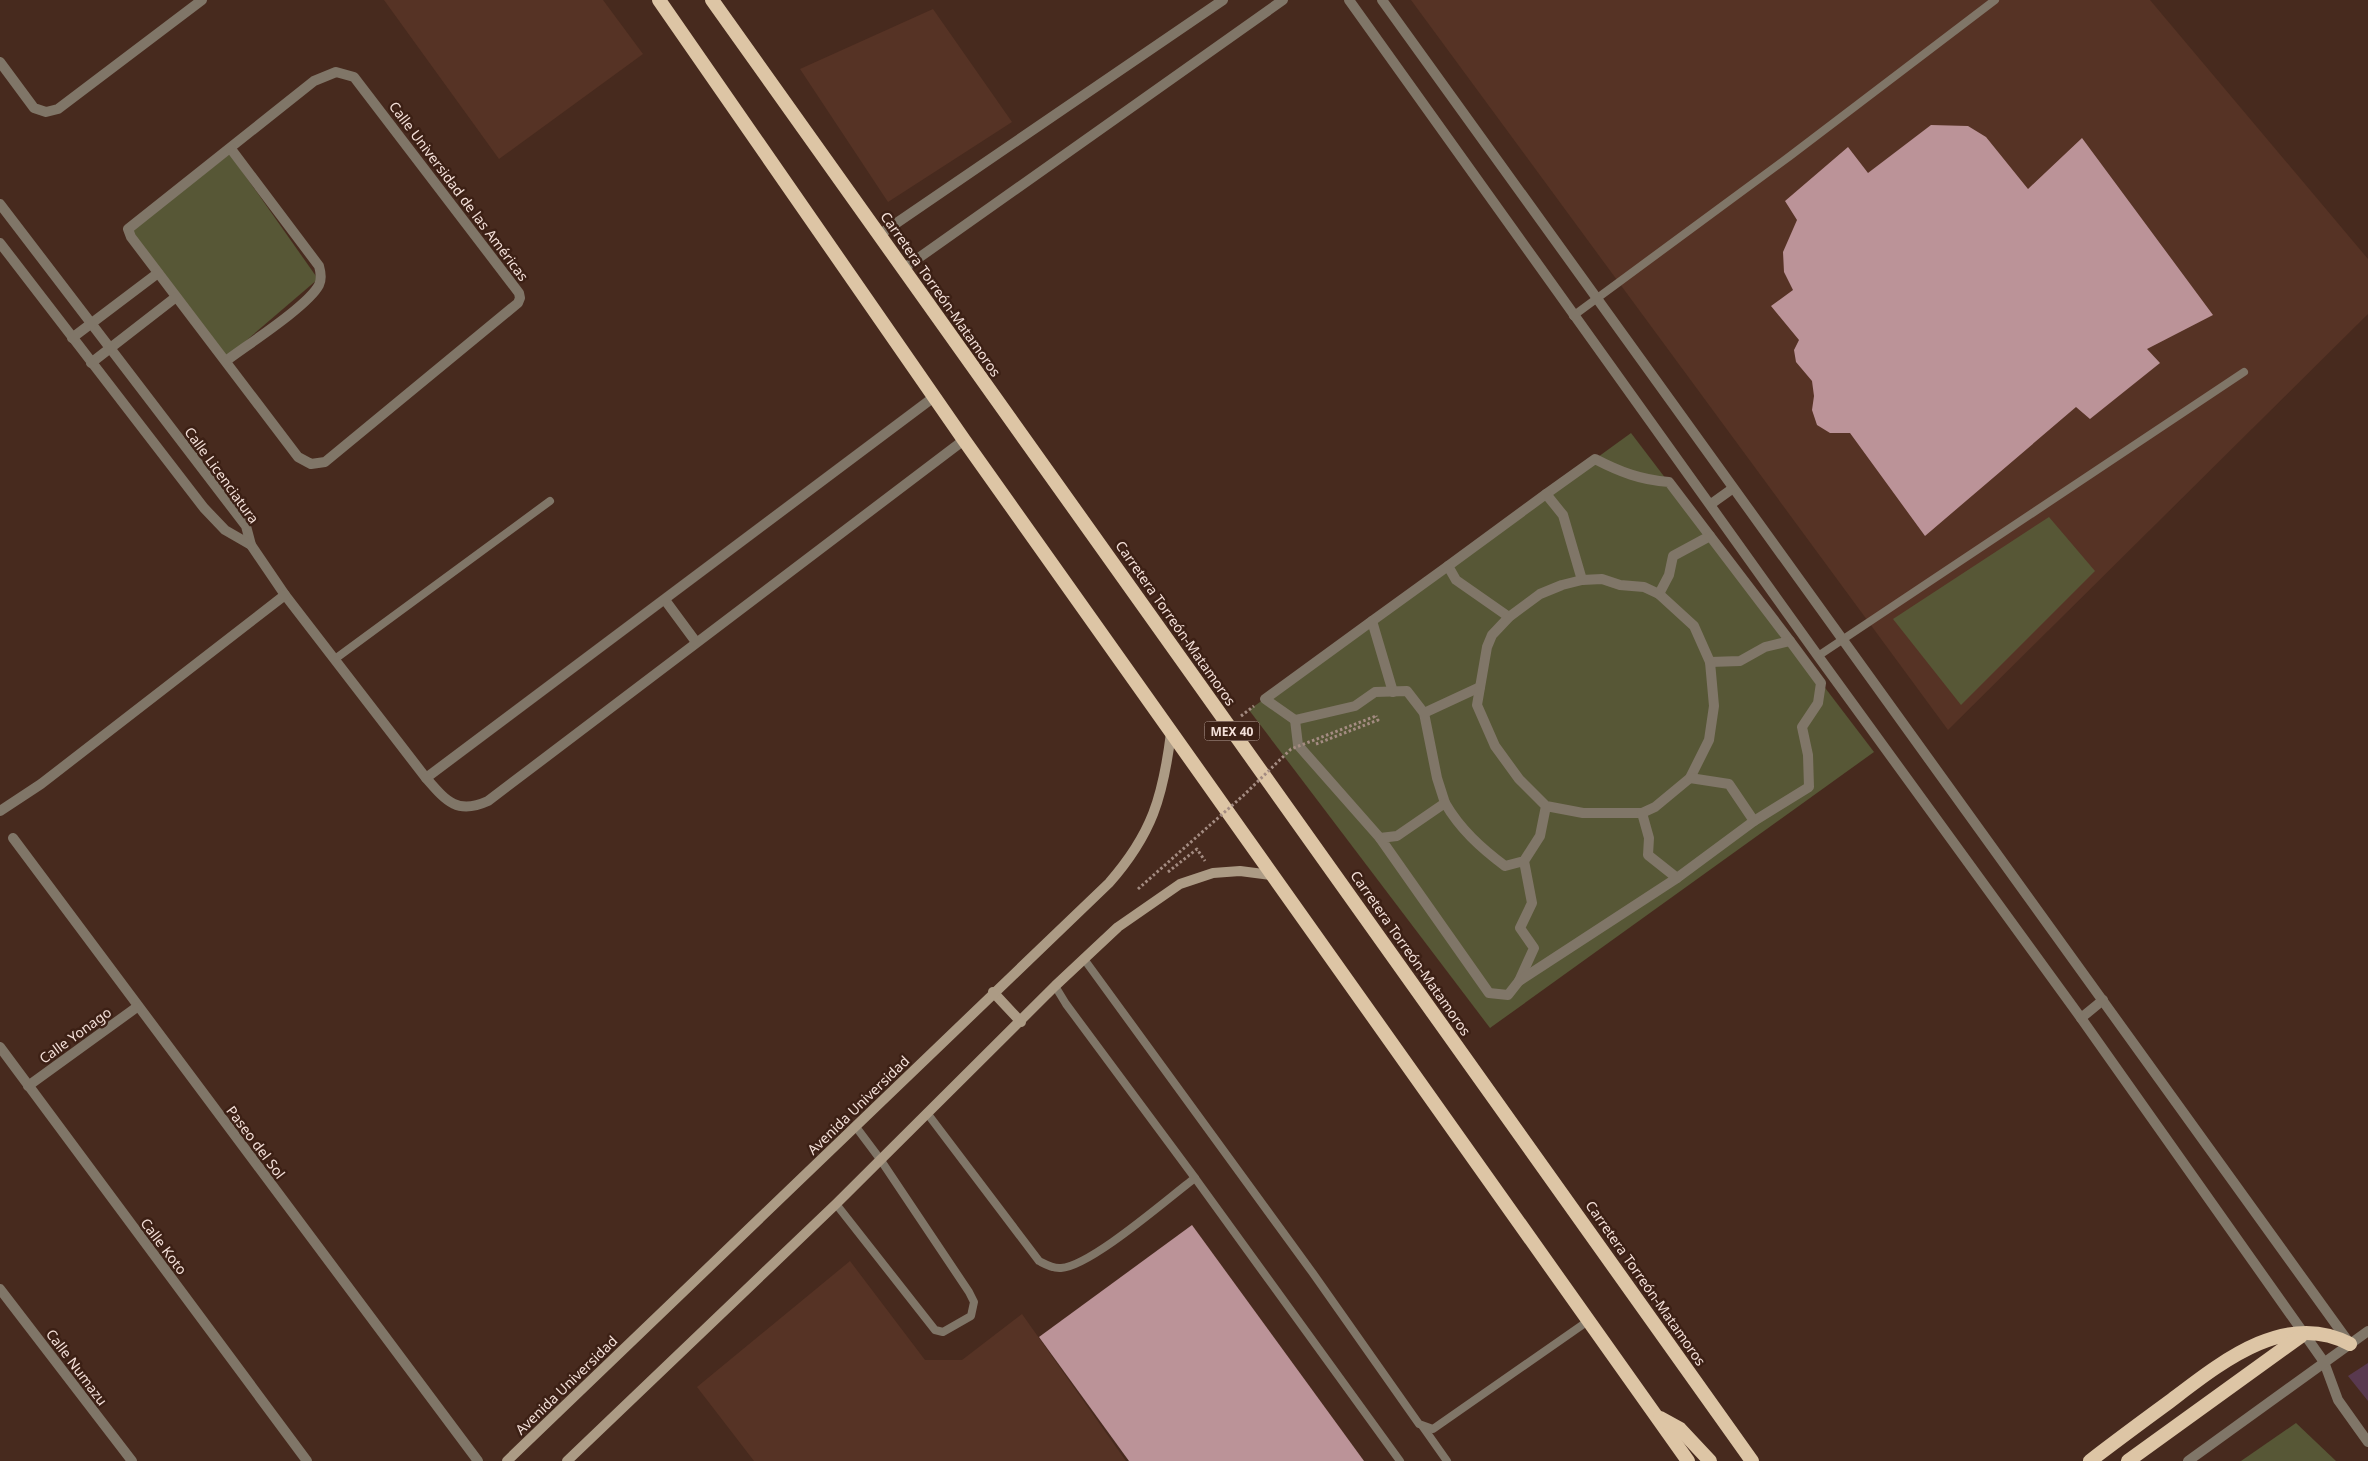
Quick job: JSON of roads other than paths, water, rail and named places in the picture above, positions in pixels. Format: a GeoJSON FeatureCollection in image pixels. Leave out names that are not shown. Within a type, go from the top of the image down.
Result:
{"type":"FeatureCollection","features":[{"type":"Feature","properties":{"kind":"highway"},"geometry":{"type":"LineString","coordinates":[[659,0],[964,440],[1688,1461]]}},
{"type":"Feature","properties":{"kind":"highway","name":"Carretera Torreón-Matamoros"},"geometry":{"type":"LineString","coordinates":[[712,0],[1752,1461]]}},
{"type":"Feature","properties":{"kind":"highway"},"geometry":{"type":"LineString","coordinates":[[2090,1461],[2207,1373],[2254,1344],[2273,1338],[2304,1334],[2328,1334],[2350,1344]]}},
{"type":"Feature","properties":{"kind":"highway"},"geometry":{"type":"LineString","coordinates":[[2128,1461],[2304,1334]]}},
{"type":"Feature","properties":{"kind":"highway"},"geometry":{"type":"LineString","coordinates":[[1655,1415],[1680,1429],[1710,1461]]}},
{"type":"Feature","properties":{"kind":"main road","name":"Avenida Universidad"},"geometry":{"type":"LineString","coordinates":[[507,1461],[856,1127],[993,992],[1109,883],[1142,841],[1155,814],[1166,776],[1171,733]]}},
{"type":"Feature","properties":{"kind":"main road"},"geometry":{"type":"LineString","coordinates":[[567,1461],[836,1204],[1021,1022],[1055,986],[1118,928],[1180,884],[1213,873],[1240,871],[1272,875]]}},
{"type":"Feature","properties":{"kind":"main road"},"geometry":{"type":"LineString","coordinates":[[993,992],[1021,1022]]}},
{"type":"Feature","properties":{"kind":"street"},"geometry":{"type":"LineString","coordinates":[[0,62],[34,108],[46,112],[58,109],[202,0]]}},
{"type":"Feature","properties":{"kind":"street"},"geometry":{"type":"LineString","coordinates":[[879,235],[1223,0]]}},
{"type":"Feature","properties":{"kind":"street"},"geometry":{"type":"LineString","coordinates":[[903,269],[1283,0]]}},
{"type":"Feature","properties":{"kind":"street"},"geometry":{"type":"LineString","coordinates":[[1349,0],[1573,316],[1711,504],[1818,656],[2081,1018],[2324,1362],[2338,1400],[2368,1442]]}},
{"type":"Feature","properties":{"kind":"street"},"geometry":{"type":"LineString","coordinates":[[1382,0],[1732,489],[2350,1344]]}},
{"type":"Feature","properties":{"kind":"street","name":"Calle Universidad de las Américas"},"geometry":{"type":"LineString","coordinates":[[336,72],[354,77],[519,293],[518,303],[324,462],[316,464],[304,462],[298,457],[131,237],[128,229],[231,149],[314,81],[336,72]]}},
{"type":"Feature","properties":{"kind":"street"},"geometry":{"type":"LineString","coordinates":[[226,361],[300,305],[318,287],[321,280],[319,266],[231,149]]}},
{"type":"Feature","properties":{"kind":"street","name":"Calle Licenciatura"},"geometry":{"type":"LineString","coordinates":[[0,204],[246,526],[251,546]]}},
{"type":"Feature","properties":{"kind":"street","name":"Calle Licenciatura"},"geometry":{"type":"LineString","coordinates":[[0,243],[204,508],[225,530],[251,546]]}},
{"type":"Feature","properties":{"kind":"street"},"geometry":{"type":"LineString","coordinates":[[72,338],[158,273]]}},
{"type":"Feature","properties":{"kind":"street"},"geometry":{"type":"LineString","coordinates":[[91,363],[176,297]]}},
{"type":"Feature","properties":{"kind":"street"},"geometry":{"type":"LineString","coordinates":[[426,778],[934,397]]}},
{"type":"Feature","properties":{"kind":"street"},"geometry":{"type":"LineString","coordinates":[[251,546],[285,595],[426,778],[452,804],[465,808],[475,807],[488,801],[964,440]]}},
{"type":"Feature","properties":{"kind":"street"},"geometry":{"type":"LineString","coordinates":[[1519,981],[1677,878],[1754,821],[1809,787],[1808,755],[1802,727],[1818,703],[1821,683],[1669,482],[1646,481],[1623,473],[1595,459],[1265,699],[1295,720],[1355,706],[1375,692],[1407,691],[1424,713],[1437,778],[1445,803],[1461,827],[1483,849],[1505,866],[1524,861],[1540,836],[1546,806]]}},
{"type":"Feature","properties":{"kind":"street"},"geometry":{"type":"LineString","coordinates":[[1711,504],[1732,489]]}},
{"type":"Feature","properties":{"kind":"street"},"geometry":{"type":"LineString","coordinates":[[1546,494],[1563,515],[1582,580]]}},
{"type":"Feature","properties":{"kind":"street"},"geometry":{"type":"LineString","coordinates":[[1659,594],[1669,575],[1673,556],[1710,536]]}},
{"type":"Feature","properties":{"kind":"street"},"geometry":{"type":"LineString","coordinates":[[1448,566],[1456,580],[1509,617]]}},
{"type":"Feature","properties":{"kind":"street"},"geometry":{"type":"LineString","coordinates":[[1602,579],[1620,585],[1644,587],[1659,594],[1694,626],[1710,662],[1714,706],[1709,740],[1690,778],[1655,807],[1642,813],[1583,813],[1566,808],[1546,806],[1519,779],[1495,746],[1477,705],[1487,647],[1492,635],[1509,617],[1540,594],[1562,585],[1582,580],[1602,579]]}},
{"type":"Feature","properties":{"kind":"street"},"geometry":{"type":"LineString","coordinates":[[0,811],[42,784],[285,595]]}},
{"type":"Feature","properties":{"kind":"street"},"geometry":{"type":"LineString","coordinates":[[665,600],[696,642]]}},
{"type":"Feature","properties":{"kind":"street"},"geometry":{"type":"LineString","coordinates":[[1372,621],[1392,692]]}},
{"type":"Feature","properties":{"kind":"street"},"geometry":{"type":"LineString","coordinates":[[1710,662],[1740,661],[1766,647],[1790,641]]}},
{"type":"Feature","properties":{"kind":"street"},"geometry":{"type":"LineString","coordinates":[[1424,713],[1480,687]]}},
{"type":"Feature","properties":{"kind":"street"},"geometry":{"type":"LineString","coordinates":[[1295,720],[1298,746],[1380,838],[1489,993],[1508,995],[1519,981],[1534,948],[1520,928],[1532,903],[1524,861]]}},
{"type":"Feature","properties":{"kind":"street"},"geometry":{"type":"LineString","coordinates":[[1690,778],[1729,784],[1754,821]]}},
{"type":"Feature","properties":{"kind":"street"},"geometry":{"type":"LineString","coordinates":[[1380,838],[1397,836],[1445,803]]}},
{"type":"Feature","properties":{"kind":"street"},"geometry":{"type":"LineString","coordinates":[[1642,813],[1649,838],[1648,855],[1677,878]]}},
{"type":"Feature","properties":{"kind":"street","name":"Paseo del Sol"},"geometry":{"type":"LineString","coordinates":[[13,838],[137,1007],[478,1461]]}},
{"type":"Feature","properties":{"kind":"street"},"geometry":{"type":"LineString","coordinates":[[2081,1018],[2103,1000]]}},
{"type":"Feature","properties":{"kind":"street","name":"Calle Yonago"},"geometry":{"type":"LineString","coordinates":[[28,1086],[137,1007]]}},
{"type":"Feature","properties":{"kind":"street","name":"Calle Koto"},"geometry":{"type":"LineString","coordinates":[[0,1047],[307,1461]]}},
{"type":"Feature","properties":{"kind":"street","name":"Calle Numazu"},"geometry":{"type":"LineString","coordinates":[[0,1289],[132,1461]]}},
{"type":"Feature","properties":{"kind":"street"},"geometry":{"type":"LineString","coordinates":[[2188,1461],[2368,1331]]}},
{"type":"Feature","properties":{"kind":"lane"},"geometry":{"type":"LineString","coordinates":[[1573,316],[1597,300],[1995,0]]}},
{"type":"Feature","properties":{"kind":"lane"},"geometry":{"type":"LineString","coordinates":[[1818,656],[2244,372]]}},
{"type":"Feature","properties":{"kind":"lane"},"geometry":{"type":"LineString","coordinates":[[335,659],[550,501]]}},
{"type":"Feature","properties":{"kind":"lane"},"geometry":{"type":"LineString","coordinates":[[1084,959],[1447,1461]]}},
{"type":"Feature","properties":{"kind":"lane"},"geometry":{"type":"LineString","coordinates":[[1055,986],[1066,1004],[1196,1178],[1400,1461]]}},
{"type":"Feature","properties":{"kind":"lane"},"geometry":{"type":"LineString","coordinates":[[927,1113],[1039,1261],[1051,1267],[1060,1269],[1075,1265],[1102,1249],[1196,1178]]}},
{"type":"Feature","properties":{"kind":"lane"},"geometry":{"type":"LineString","coordinates":[[836,1204],[935,1330],[943,1332],[971,1316],[974,1302],[969,1292],[880,1159],[856,1127]]}},
{"type":"Feature","properties":{"kind":"lane"},"geometry":{"type":"LineString","coordinates":[[1423,1427],[1433,1429],[1588,1321]]}}]}
